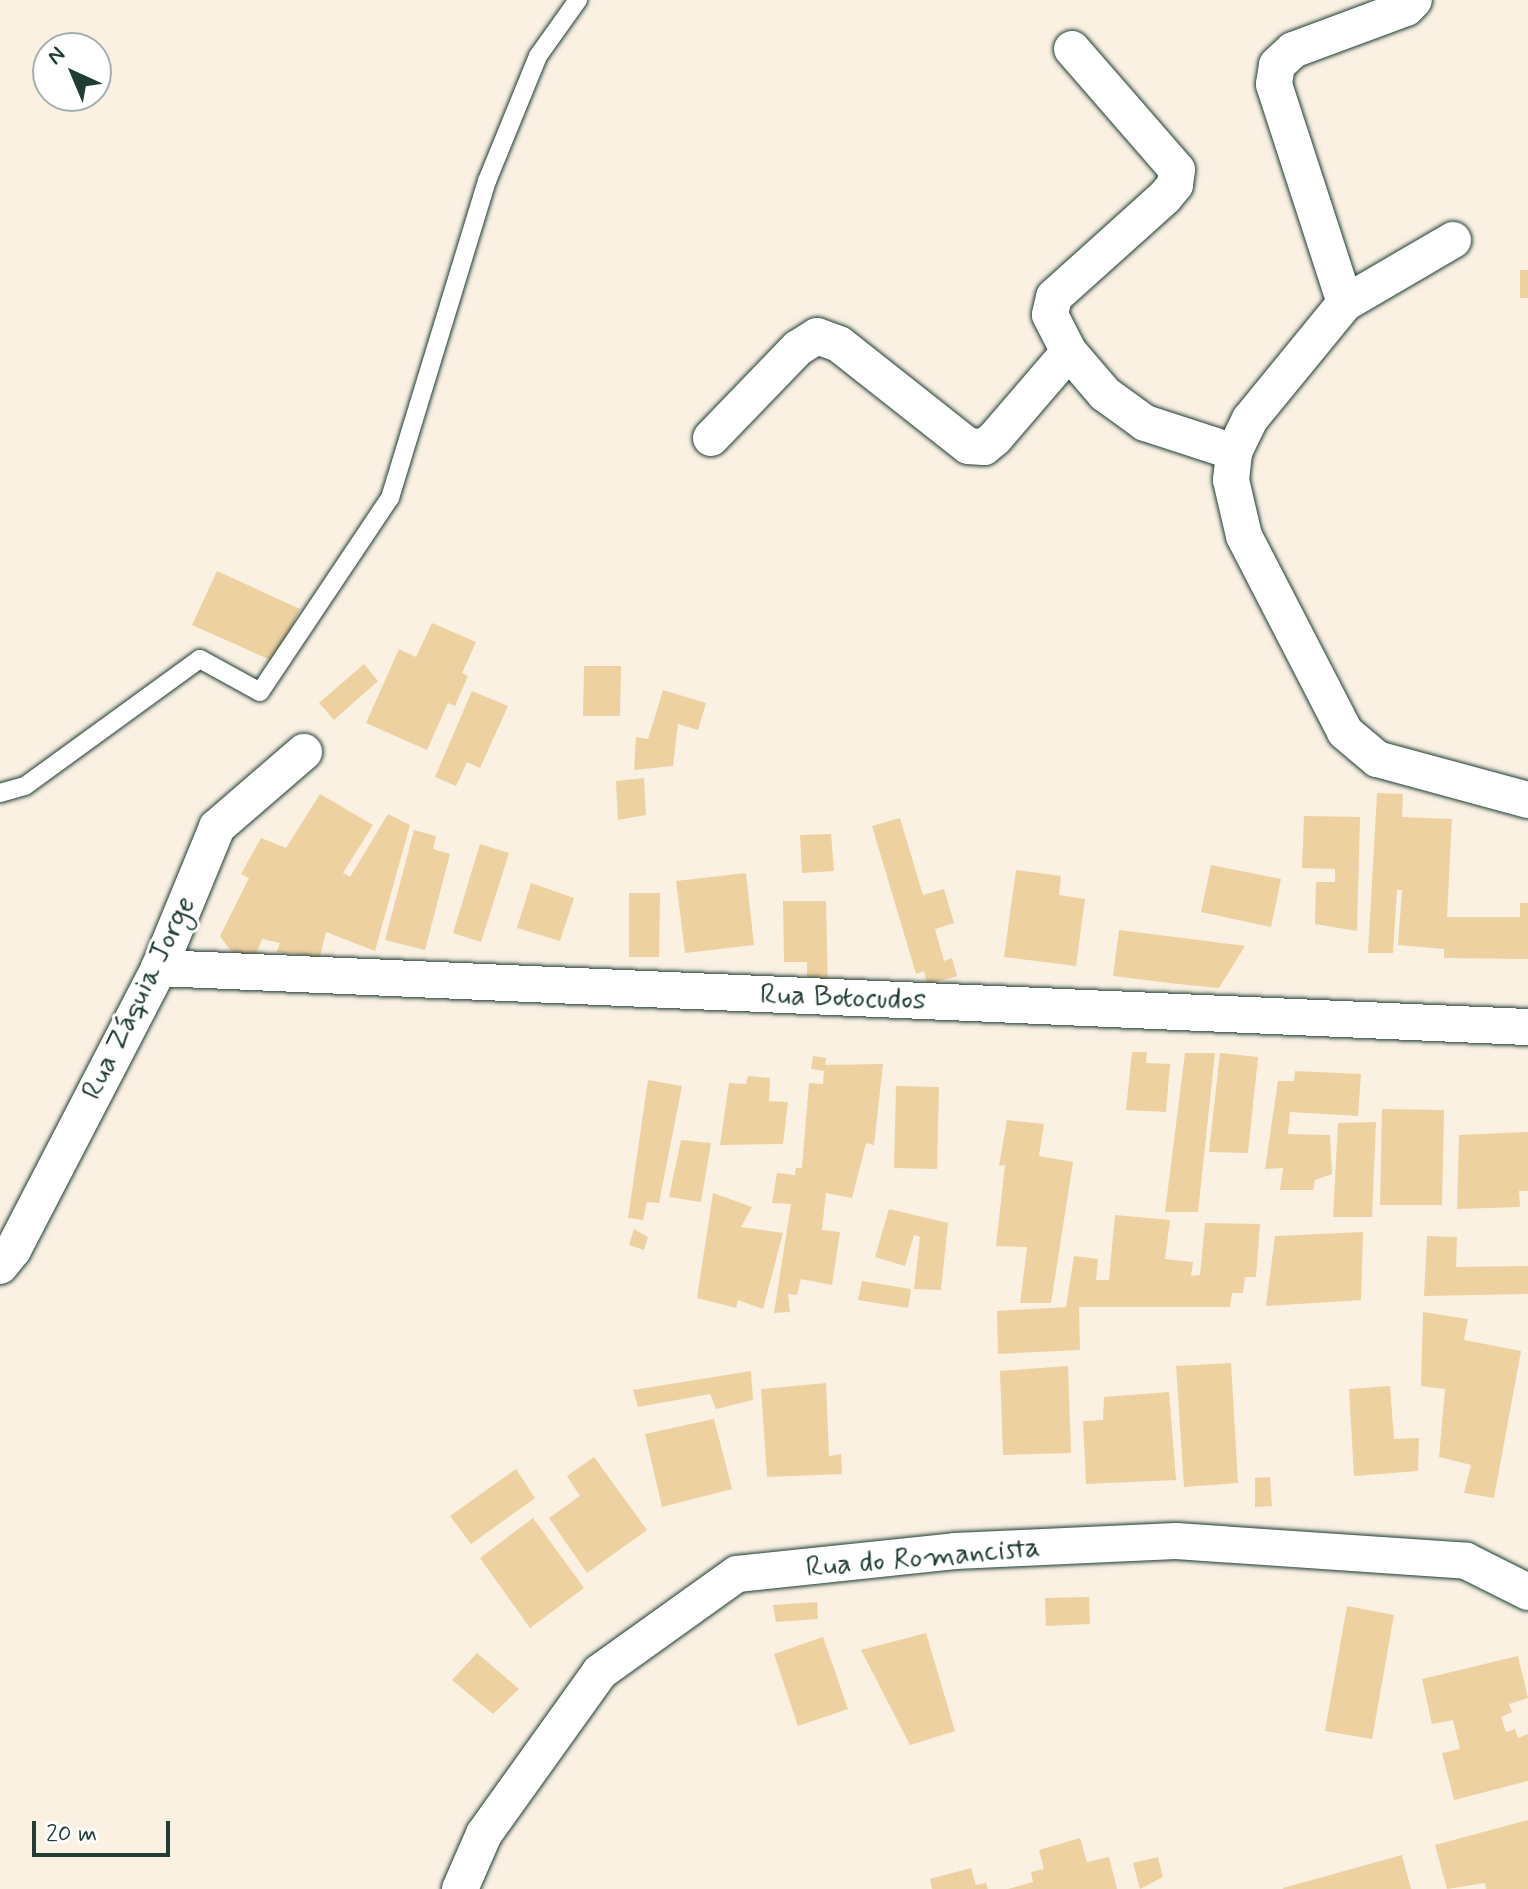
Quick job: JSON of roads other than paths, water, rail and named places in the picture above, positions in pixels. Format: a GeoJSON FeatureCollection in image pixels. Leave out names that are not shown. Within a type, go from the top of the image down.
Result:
{"type":"FeatureCollection","features":[{"type":"Feature","properties":{"kind":"street"},"geometry":{"type":"LineString","coordinates":[[1345,303],[1274,84],[1277,65],[1293,50],[1406,8],[1414,0]]}},
{"type":"Feature","properties":{"kind":"street"},"geometry":{"type":"LineString","coordinates":[[1072,49],[1177,170],[1175,185],[1165,197],[1054,297],[1050,315],[1069,352],[1105,394],[1145,423],[1234,452]]}},
{"type":"Feature","properties":{"kind":"street"},"geometry":{"type":"LineString","coordinates":[[1453,240],[1345,303],[1250,419],[1234,452],[1231,480],[1244,536],[1345,732],[1377,759],[1528,800]]}},
{"type":"Feature","properties":{"kind":"street"},"geometry":{"type":"LineString","coordinates":[[711,438],[798,348],[817,336],[839,344],[968,446],[984,447],[995,438],[1069,352]]}},
{"type":"Feature","properties":{"kind":"street","name":"Rua Záquia Jorge"},"geometry":{"type":"LineString","coordinates":[[0,1266],[13,1250],[159,968],[217,827],[304,752]]}},
{"type":"Feature","properties":{"kind":"street","name":"Rua Botocudos"},"geometry":{"type":"LineString","coordinates":[[159,968],[1528,1027]]}},
{"type":"Feature","properties":{"kind":"street","name":"Rua do Romancista"},"geometry":{"type":"LineString","coordinates":[[460,1889],[484,1834],[600,1672],[737,1574],[955,1551],[1176,1541],[1466,1561],[1528,1592]]}},
{"type":"Feature","properties":{"kind":"lane"},"geometry":{"type":"LineString","coordinates":[[0,793],[25,786],[200,659],[260,692],[390,498],[487,181],[538,56],[578,0]]}}]}
